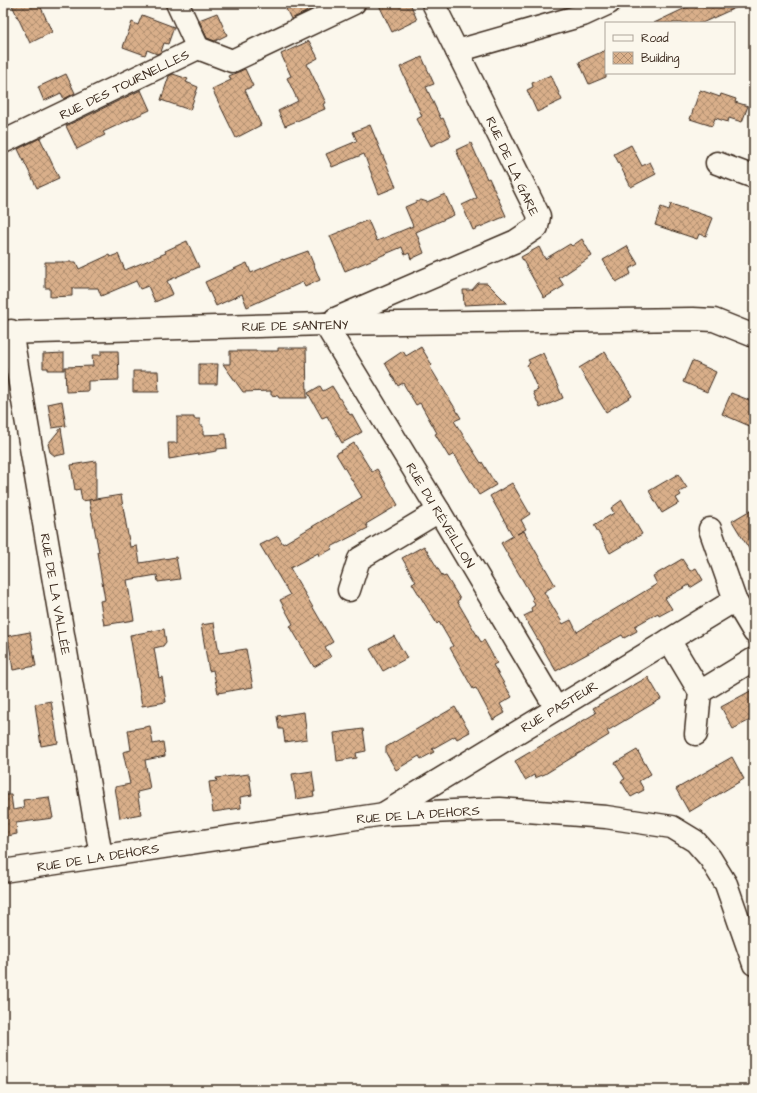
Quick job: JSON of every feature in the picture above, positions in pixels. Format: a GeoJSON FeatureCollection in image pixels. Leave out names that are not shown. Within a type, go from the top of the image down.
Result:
{"type":"FeatureCollection","features":[{"type":"Feature","properties":{"kind":"street"},"geometry":{"type":"LineString","coordinates":[[177,3],[198,48]]}},
{"type":"Feature","properties":{"kind":"street","name":"RUE DES TOURNELLES"},"geometry":{"type":"LineString","coordinates":[[3,142],[198,48],[232,61],[354,3]]}},
{"type":"Feature","properties":{"kind":"street","name":"RUE DE LA GARE"},"geometry":{"type":"LineString","coordinates":[[325,324],[516,241],[537,227],[539,216],[434,3]]}},
{"type":"Feature","properties":{"kind":"street"},"geometry":{"type":"LineString","coordinates":[[457,51],[580,9],[609,3]]}},
{"type":"Feature","properties":{"kind":"street"},"geometry":{"type":"LineString","coordinates":[[717,163],[754,177]]}},
{"type":"Feature","properties":{"kind":"street","name":"RUE DE SANTENY"},"geometry":{"type":"LineString","coordinates":[[7,332],[325,324],[588,320],[714,320],[754,336]]}},
{"type":"Feature","properties":{"kind":"street","name":"RUE DU RÉVEILLON"},"geometry":{"type":"LineString","coordinates":[[325,324],[439,511],[556,708]]}},
{"type":"Feature","properties":{"kind":"street","name":"RUE DE LA VALLÉE"},"geometry":{"type":"LineString","coordinates":[[7,332],[101,856]]}},
{"type":"Feature","properties":{"kind":"street"},"geometry":{"type":"LineString","coordinates":[[349,590],[359,559],[439,511]]}},
{"type":"Feature","properties":{"kind":"street"},"geometry":{"type":"LineString","coordinates":[[710,529],[735,600],[754,632]]}},
{"type":"Feature","properties":{"kind":"street","name":"RUE PASTEUR"},"geometry":{"type":"LineString","coordinates":[[384,814],[735,600]]}},
{"type":"Feature","properties":{"kind":"street"},"geometry":{"type":"LineString","coordinates":[[669,640],[700,692],[696,734]]}},
{"type":"Feature","properties":{"kind":"street"},"geometry":{"type":"LineString","coordinates":[[700,692],[754,659]]}},
{"type":"Feature","properties":{"kind":"street","name":"RUE DE LA DEHORS"},"geometry":{"type":"LineString","coordinates":[[3,871],[384,814],[500,809],[606,817],[672,827],[695,841],[710,858],[726,884],[754,964]]}},
{"type":"Feature","properties":{"kind":"building"},"geometry":{"type":"Polygon","coordinates":[[[11,3],[39,3],[52,32],[30,43],[11,3]]]}},
{"type":"Feature","properties":{"kind":"building"},"geometry":{"type":"Polygon","coordinates":[[[283,3],[325,3],[291,19],[283,3]]]}},
{"type":"Feature","properties":{"kind":"building"},"geometry":{"type":"Polygon","coordinates":[[[378,3],[410,3],[417,20],[392,32],[378,3]]]}},
{"type":"Feature","properties":{"kind":"building"},"geometry":{"type":"Polygon","coordinates":[[[696,3],[746,3],[704,22],[656,22],[696,3]]]}},
{"type":"Feature","properties":{"kind":"building"},"geometry":{"type":"Polygon","coordinates":[[[217,13],[227,35],[215,41],[207,38],[199,20],[217,13]]]}},
{"type":"Feature","properties":{"kind":"building"},"geometry":{"type":"Polygon","coordinates":[[[142,15],[174,27],[168,44],[164,43],[161,52],[157,54],[147,50],[145,55],[123,47],[132,22],[138,25],[142,15]]]}},
{"type":"Feature","properties":{"kind":"building"},"geometry":{"type":"Polygon","coordinates":[[[309,41],[318,58],[307,64],[326,103],[323,104],[325,109],[285,126],[278,111],[298,101],[287,78],[291,76],[281,54],[309,41]]]}},
{"type":"Feature","properties":{"kind":"building"},"geometry":{"type":"Polygon","coordinates":[[[605,50],[606,77],[589,84],[579,62],[605,50]]]}},
{"type":"Feature","properties":{"kind":"building"},"geometry":{"type":"Polygon","coordinates":[[[422,57],[434,84],[426,87],[451,136],[431,146],[417,119],[422,116],[400,67],[422,57]]]}},
{"type":"Feature","properties":{"kind":"building"},"geometry":{"type":"Polygon","coordinates":[[[245,69],[253,86],[245,90],[261,125],[236,138],[212,89],[231,80],[229,76],[245,69]]]}},
{"type":"Feature","properties":{"kind":"building"},"geometry":{"type":"Polygon","coordinates":[[[66,74],[75,93],[64,99],[61,93],[44,101],[38,87],[66,74]]]}},
{"type":"Feature","properties":{"kind":"building"},"geometry":{"type":"Polygon","coordinates":[[[173,74],[188,79],[186,82],[198,87],[190,110],[161,100],[169,76],[173,74]]]}},
{"type":"Feature","properties":{"kind":"building"},"geometry":{"type":"Polygon","coordinates":[[[551,75],[562,100],[537,112],[527,90],[533,87],[532,83],[551,75]]]}},
{"type":"Feature","properties":{"kind":"building"},"geometry":{"type":"Polygon","coordinates":[[[141,90],[150,110],[103,132],[105,135],[77,149],[66,126],[141,90]]]}},
{"type":"Feature","properties":{"kind":"building"},"geometry":{"type":"Polygon","coordinates":[[[700,90],[720,97],[721,94],[736,99],[735,102],[748,106],[742,122],[729,118],[728,122],[715,118],[712,126],[690,119],[700,90]]]}},
{"type":"Feature","properties":{"kind":"building"},"geometry":{"type":"Polygon","coordinates":[[[370,125],[396,187],[379,194],[364,154],[332,167],[326,154],[357,141],[353,132],[370,125]]]}},
{"type":"Feature","properties":{"kind":"building"},"geometry":{"type":"Polygon","coordinates":[[[40,138],[59,178],[37,188],[18,149],[40,138]]]}},
{"type":"Feature","properties":{"kind":"building"},"geometry":{"type":"Polygon","coordinates":[[[471,143],[506,216],[473,230],[462,205],[477,198],[456,150],[471,143]]]}},
{"type":"Feature","properties":{"kind":"building"},"geometry":{"type":"Polygon","coordinates":[[[631,145],[642,166],[650,162],[656,174],[631,187],[614,154],[631,145]]]}},
{"type":"Feature","properties":{"kind":"building"},"geometry":{"type":"Polygon","coordinates":[[[445,194],[454,215],[416,232],[424,253],[411,259],[409,253],[405,255],[402,247],[345,271],[330,236],[368,220],[377,241],[413,226],[405,207],[421,200],[427,202],[445,194]]]}},
{"type":"Feature","properties":{"kind":"building"},"geometry":{"type":"Polygon","coordinates":[[[671,204],[713,218],[706,236],[699,234],[697,239],[655,225],[661,207],[669,210],[671,204]]]}},
{"type":"Feature","properties":{"kind":"building"},"geometry":{"type":"Polygon","coordinates":[[[582,239],[592,256],[559,278],[564,286],[544,298],[521,257],[539,247],[545,259],[570,244],[572,246],[582,239]]]}},
{"type":"Feature","properties":{"kind":"building"},"geometry":{"type":"Polygon","coordinates":[[[187,241],[199,267],[167,281],[173,294],[155,302],[148,286],[140,289],[136,281],[101,296],[98,288],[72,288],[72,296],[50,297],[50,288],[45,288],[45,262],[76,262],[79,269],[109,255],[110,257],[118,254],[125,270],[166,253],[165,251],[187,241]]]}},
{"type":"Feature","properties":{"kind":"building"},"geometry":{"type":"Polygon","coordinates":[[[627,246],[638,264],[629,269],[631,274],[616,282],[603,260],[627,246]]]}},
{"type":"Feature","properties":{"kind":"building"},"geometry":{"type":"Polygon","coordinates":[[[308,251],[320,280],[305,287],[303,282],[247,307],[242,294],[216,306],[205,282],[247,263],[251,273],[283,259],[308,251]]]}},
{"type":"Feature","properties":{"kind":"building"},"geometry":{"type":"Polygon","coordinates":[[[478,283],[487,283],[507,303],[464,305],[463,290],[472,290],[478,283]]]}},
{"type":"Feature","properties":{"kind":"building"},"geometry":{"type":"Polygon","coordinates":[[[421,347],[432,365],[430,367],[461,418],[454,421],[496,485],[479,495],[454,454],[449,457],[435,434],[437,433],[420,403],[416,405],[403,383],[398,386],[385,363],[403,351],[406,356],[421,347]]]}},
{"type":"Feature","properties":{"kind":"building"},"geometry":{"type":"Polygon","coordinates":[[[278,348],[306,348],[307,398],[279,398],[278,396],[271,395],[271,391],[243,392],[223,364],[230,364],[230,351],[278,351],[278,348]]]}},
{"type":"Feature","properties":{"kind":"building"},"geometry":{"type":"Polygon","coordinates":[[[101,351],[118,351],[119,380],[88,381],[88,391],[66,392],[65,367],[93,366],[92,355],[101,355],[101,351]]]}},
{"type":"Feature","properties":{"kind":"building"},"geometry":{"type":"Polygon","coordinates":[[[605,352],[632,396],[606,412],[579,368],[605,352]]]}},
{"type":"Feature","properties":{"kind":"building"},"geometry":{"type":"Polygon","coordinates":[[[64,353],[64,370],[48,370],[48,368],[43,368],[43,354],[64,353]]]}},
{"type":"Feature","properties":{"kind":"building"},"geometry":{"type":"Polygon","coordinates":[[[543,353],[563,398],[540,408],[533,392],[538,390],[527,365],[530,363],[528,360],[543,353]]]}},
{"type":"Feature","properties":{"kind":"building"},"geometry":{"type":"Polygon","coordinates":[[[692,361],[716,372],[707,392],[683,382],[692,361]]]}},
{"type":"Feature","properties":{"kind":"building"},"geometry":{"type":"Polygon","coordinates":[[[199,364],[218,364],[217,384],[199,384],[199,364]]]}},
{"type":"Feature","properties":{"kind":"building"},"geometry":{"type":"Polygon","coordinates":[[[133,371],[158,371],[159,392],[133,392],[133,371]]]}},
{"type":"Feature","properties":{"kind":"building"},"geometry":{"type":"Polygon","coordinates":[[[320,386],[323,391],[332,386],[350,415],[352,414],[362,432],[342,443],[327,416],[322,418],[308,393],[320,386]]]}},
{"type":"Feature","properties":{"kind":"building"},"geometry":{"type":"Polygon","coordinates":[[[731,393],[754,402],[754,428],[722,414],[731,393]]]}},
{"type":"Feature","properties":{"kind":"building"},"geometry":{"type":"Polygon","coordinates":[[[62,401],[66,426],[52,428],[48,404],[62,401]]]}},
{"type":"Feature","properties":{"kind":"building"},"geometry":{"type":"Polygon","coordinates":[[[177,417],[194,417],[194,419],[200,419],[200,426],[203,426],[203,435],[226,434],[227,448],[169,459],[168,443],[177,443],[177,417]]]}},
{"type":"Feature","properties":{"kind":"building"},"geometry":{"type":"Polygon","coordinates":[[[61,428],[65,454],[55,456],[50,452],[48,444],[61,428]]]}},
{"type":"Feature","properties":{"kind":"building"},"geometry":{"type":"Polygon","coordinates":[[[354,443],[372,472],[377,469],[398,505],[366,524],[368,528],[331,547],[332,549],[319,556],[318,553],[290,568],[333,642],[325,647],[331,657],[314,667],[290,626],[293,624],[280,600],[290,595],[260,545],[278,536],[283,544],[362,497],[336,454],[354,443]]]}},
{"type":"Feature","properties":{"kind":"building"},"geometry":{"type":"Polygon","coordinates":[[[96,461],[96,499],[82,501],[80,489],[75,490],[71,465],[96,461]]]}},
{"type":"Feature","properties":{"kind":"building"},"geometry":{"type":"Polygon","coordinates":[[[678,474],[687,488],[679,492],[681,495],[676,498],[679,503],[662,513],[649,491],[678,474]]]}},
{"type":"Feature","properties":{"kind":"building"},"geometry":{"type":"Polygon","coordinates":[[[512,483],[530,514],[521,520],[526,529],[517,534],[524,531],[555,585],[544,592],[563,624],[571,620],[577,632],[657,584],[653,576],[682,559],[690,571],[696,568],[703,580],[690,588],[689,585],[665,598],[672,609],[659,616],[658,613],[635,626],[637,631],[624,638],[622,635],[556,671],[524,616],[532,612],[531,608],[535,605],[532,599],[533,598],[501,543],[513,536],[490,496],[512,483]]]}},
{"type":"Feature","properties":{"kind":"building"},"geometry":{"type":"Polygon","coordinates":[[[121,495],[130,547],[137,546],[140,563],[176,557],[180,579],[158,582],[157,575],[127,580],[134,620],[104,625],[100,601],[105,600],[97,552],[99,552],[89,500],[121,495]]]}},
{"type":"Feature","properties":{"kind":"building"},"geometry":{"type":"Polygon","coordinates":[[[622,500],[642,534],[610,553],[594,525],[614,513],[611,508],[622,500]]]}},
{"type":"Feature","properties":{"kind":"building"},"geometry":{"type":"Polygon","coordinates":[[[754,508],[754,557],[732,521],[754,508]]]}},
{"type":"Feature","properties":{"kind":"building"},"geometry":{"type":"Polygon","coordinates":[[[424,546],[443,577],[446,576],[460,599],[457,601],[481,642],[484,640],[497,663],[493,665],[512,697],[500,704],[505,713],[493,720],[476,688],[473,689],[450,648],[453,646],[439,622],[437,624],[412,583],[416,582],[402,558],[424,546]]]}},
{"type":"Feature","properties":{"kind":"building"},"geometry":{"type":"Polygon","coordinates":[[[214,623],[219,653],[246,649],[253,687],[218,693],[213,670],[209,671],[201,625],[214,623]]]}},
{"type":"Feature","properties":{"kind":"building"},"geometry":{"type":"Polygon","coordinates":[[[164,629],[166,642],[163,646],[154,648],[159,678],[162,677],[166,702],[142,706],[130,635],[164,629]]]}},
{"type":"Feature","properties":{"kind":"building"},"geometry":{"type":"Polygon","coordinates":[[[30,632],[36,666],[13,670],[8,636],[30,632]]]}},
{"type":"Feature","properties":{"kind":"building"},"geometry":{"type":"Polygon","coordinates":[[[394,636],[407,658],[383,671],[370,649],[394,636]]]}},
{"type":"Feature","properties":{"kind":"building"},"geometry":{"type":"Polygon","coordinates":[[[648,677],[661,699],[607,731],[609,735],[545,774],[535,778],[534,775],[525,780],[515,761],[596,713],[593,708],[648,677]]]}},
{"type":"Feature","properties":{"kind":"building"},"geometry":{"type":"Polygon","coordinates":[[[754,689],[754,718],[733,729],[721,707],[754,689]]]}},
{"type":"Feature","properties":{"kind":"building"},"geometry":{"type":"Polygon","coordinates":[[[51,701],[58,743],[41,746],[35,704],[51,701]]]}},
{"type":"Feature","properties":{"kind":"building"},"geometry":{"type":"Polygon","coordinates":[[[455,707],[470,732],[457,739],[455,736],[432,749],[434,752],[421,759],[419,756],[396,770],[386,753],[386,747],[455,707]]]}},
{"type":"Feature","properties":{"kind":"building"},"geometry":{"type":"Polygon","coordinates":[[[304,712],[307,739],[285,742],[283,729],[279,729],[277,716],[304,712]]]}},
{"type":"Feature","properties":{"kind":"building"},"geometry":{"type":"Polygon","coordinates":[[[150,726],[153,744],[163,742],[165,756],[145,760],[150,789],[137,792],[141,814],[120,818],[115,787],[130,784],[123,752],[131,750],[128,730],[150,726]]]}},
{"type":"Feature","properties":{"kind":"building"},"geometry":{"type":"Polygon","coordinates":[[[363,729],[366,751],[356,753],[357,758],[337,761],[334,733],[363,729]]]}},
{"type":"Feature","properties":{"kind":"building"},"geometry":{"type":"Polygon","coordinates":[[[637,750],[651,774],[639,781],[644,790],[631,797],[621,781],[625,779],[615,763],[637,750]]]}},
{"type":"Feature","properties":{"kind":"building"},"geometry":{"type":"Polygon","coordinates":[[[732,757],[744,779],[689,812],[676,789],[732,757]]]}},
{"type":"Feature","properties":{"kind":"building"},"geometry":{"type":"Polygon","coordinates":[[[312,771],[315,792],[313,792],[314,796],[296,799],[292,774],[312,771]]]}},
{"type":"Feature","properties":{"kind":"building"},"geometry":{"type":"Polygon","coordinates":[[[249,774],[252,795],[240,797],[241,808],[213,812],[209,782],[217,781],[216,778],[249,774]]]}},
{"type":"Feature","properties":{"kind":"building"},"geometry":{"type":"Polygon","coordinates":[[[3,795],[11,795],[13,810],[24,808],[23,800],[49,797],[53,818],[16,823],[17,834],[3,837],[3,795]]]}}]}
